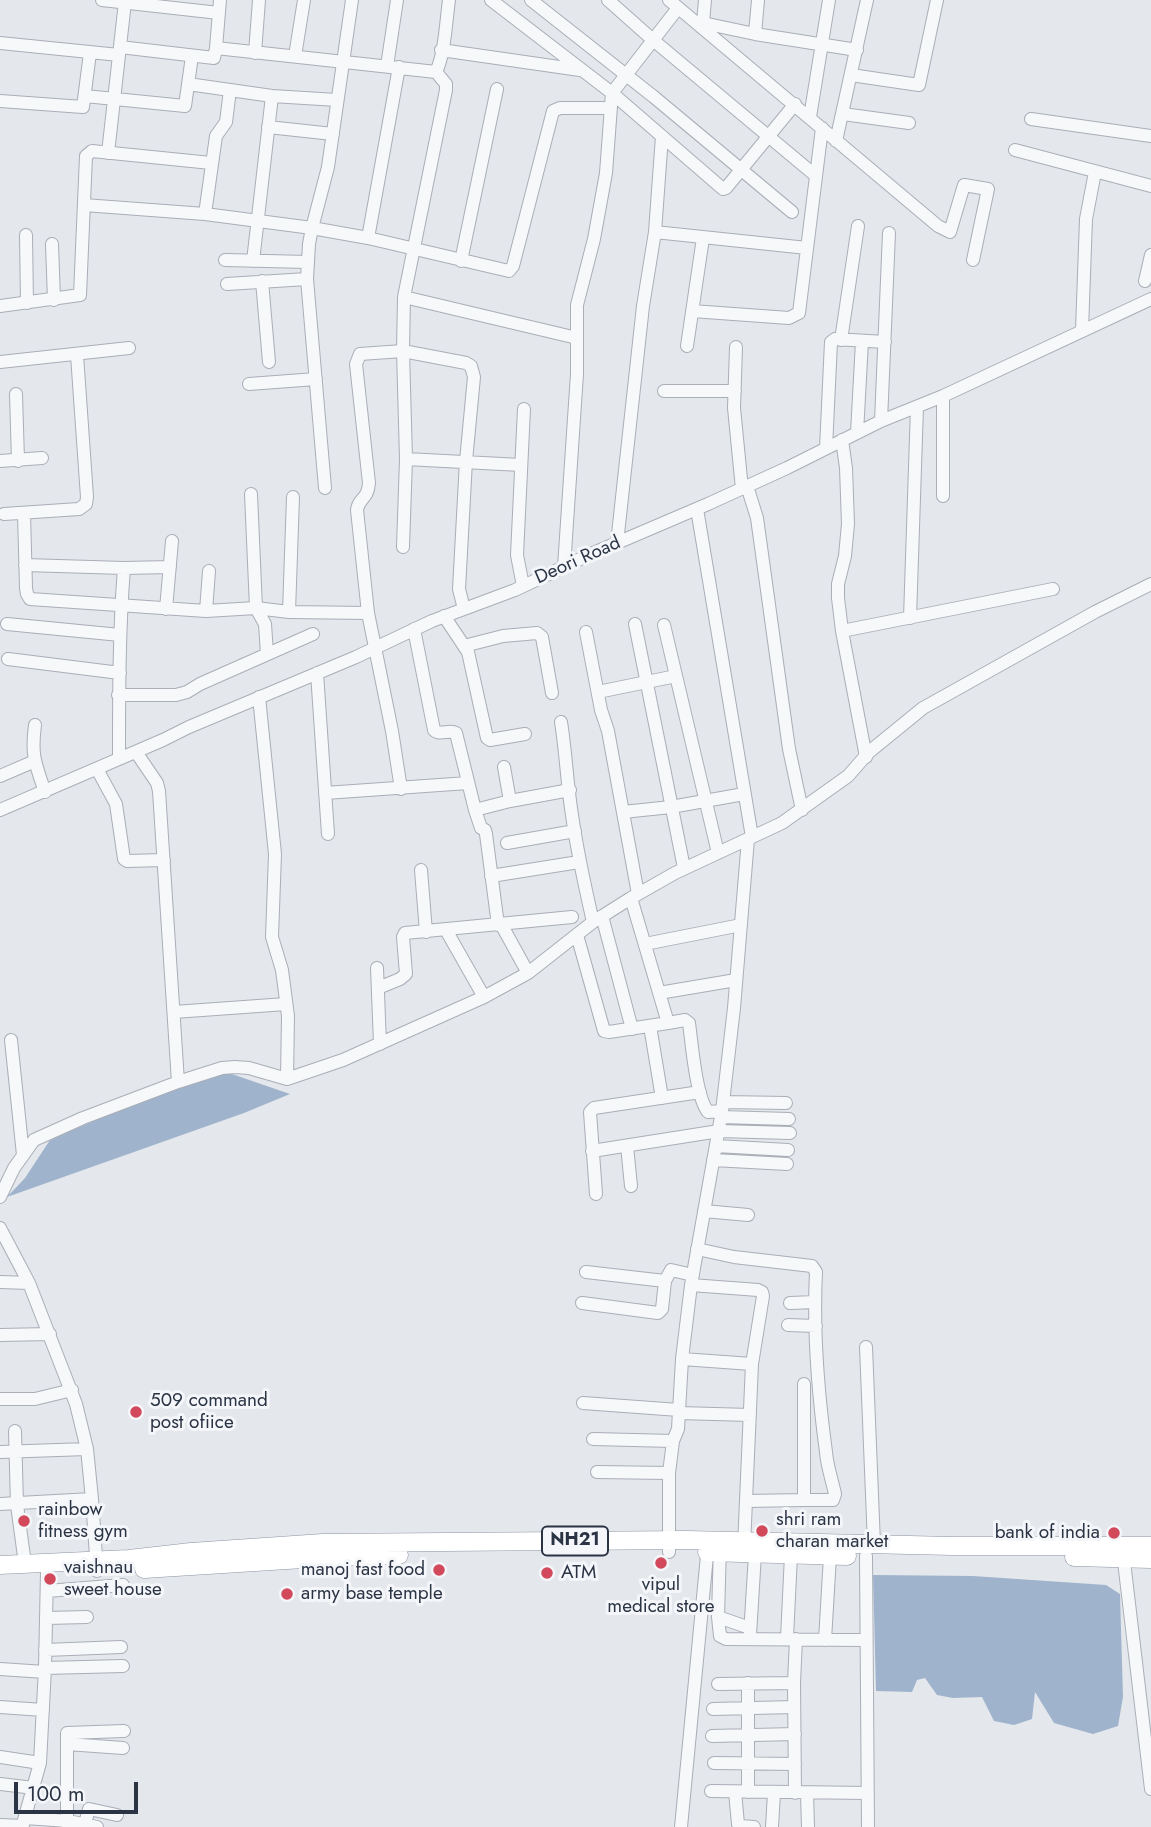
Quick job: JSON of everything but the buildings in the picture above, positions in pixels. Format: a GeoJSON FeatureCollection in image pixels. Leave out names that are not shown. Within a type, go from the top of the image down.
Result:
{"type":"FeatureCollection","features":[{"type":"Feature","properties":{"kind":"highway","name":"NH21"},"geometry":{"type":"LineString","coordinates":[[0,1577],[96,1565],[323,1544],[870,1550],[953,1546],[1123,1552],[1151,1559]]}},
{"type":"Feature","properties":{"kind":"highway","name":"NH21"},"geometry":{"type":"LineString","coordinates":[[1123,1552],[1151,1546]]}},
{"type":"Feature","properties":{"kind":"highway","name":"NH21"},"geometry":{"type":"LineString","coordinates":[[747,1549],[791,1555],[830,1556],[870,1550]]}},
{"type":"Feature","properties":{"kind":"highway","name":"NH21"},"geometry":{"type":"LineString","coordinates":[[0,1566],[96,1565]]}},
{"type":"Feature","properties":{"kind":"street"},"geometry":{"type":"LineString","coordinates":[[0,43],[90,53],[120,51],[214,58],[219,6],[102,0]]}},
{"type":"Feature","properties":{"kind":"street"},"geometry":{"type":"LineString","coordinates":[[255,52],[259,0]]}},
{"type":"Feature","properties":{"kind":"street"},"geometry":{"type":"LineString","coordinates":[[295,56],[304,0]]}},
{"type":"Feature","properties":{"kind":"street"},"geometry":{"type":"LineString","coordinates":[[325,488],[307,279],[312,228],[328,167],[352,0]]}},
{"type":"Feature","properties":{"kind":"street"},"geometry":{"type":"LineString","coordinates":[[368,238],[393,67],[397,0]]}},
{"type":"Feature","properties":{"kind":"street"},"geometry":{"type":"LineString","coordinates":[[436,72],[449,0]]}},
{"type":"Feature","properties":{"kind":"street"},"geometry":{"type":"LineString","coordinates":[[491,0],[612,93],[723,188],[741,171],[795,104]]}},
{"type":"Feature","properties":{"kind":"street"},"geometry":{"type":"LineString","coordinates":[[531,0],[792,212]]}},
{"type":"Feature","properties":{"kind":"street"},"geometry":{"type":"LineString","coordinates":[[608,0],[816,176]]}},
{"type":"Feature","properties":{"kind":"street"},"geometry":{"type":"LineString","coordinates":[[702,25],[705,0]]}},
{"type":"Feature","properties":{"kind":"street"},"geometry":{"type":"LineString","coordinates":[[755,34],[758,0]]}},
{"type":"Feature","properties":{"kind":"street"},"geometry":{"type":"LineString","coordinates":[[810,117],[829,0]]}},
{"type":"Feature","properties":{"kind":"street"},"geometry":{"type":"LineString","coordinates":[[836,141],[867,0]]}},
{"type":"Feature","properties":{"kind":"street"},"geometry":{"type":"LineString","coordinates":[[851,75],[919,85],[937,0]]}},
{"type":"Feature","properties":{"kind":"street"},"geometry":{"type":"LineString","coordinates":[[108,153],[125,2]]}},
{"type":"Feature","properties":{"kind":"street"},"geometry":{"type":"LineString","coordinates":[[564,567],[576,374],[577,305],[594,239],[606,173],[612,93],[653,40],[674,4],[938,226],[950,232],[964,185],[988,189],[973,260]]}},
{"type":"Feature","properties":{"kind":"street"},"geometry":{"type":"LineString","coordinates":[[702,25],[857,50]]}},
{"type":"Feature","properties":{"kind":"street"},"geometry":{"type":"LineString","coordinates":[[216,48],[436,72],[446,84],[404,297],[404,547]]}},
{"type":"Feature","properties":{"kind":"street"},"geometry":{"type":"LineString","coordinates":[[442,50],[581,70]]}},
{"type":"Feature","properties":{"kind":"street"},"geometry":{"type":"LineString","coordinates":[[0,101],[80,108],[84,105],[90,53]]}},
{"type":"Feature","properties":{"kind":"street"},"geometry":{"type":"LineString","coordinates":[[85,96],[185,106],[192,56]]}},
{"type":"Feature","properties":{"kind":"street"},"geometry":{"type":"LineString","coordinates":[[188,84],[272,96],[337,100]]}},
{"type":"Feature","properties":{"kind":"street"},"geometry":{"type":"LineString","coordinates":[[461,261],[497,89]]}},
{"type":"Feature","properties":{"kind":"street"},"geometry":{"type":"LineString","coordinates":[[205,214],[216,136],[226,122],[230,90]]}},
{"type":"Feature","properties":{"kind":"street"},"geometry":{"type":"LineString","coordinates":[[253,261],[272,96]]}},
{"type":"Feature","properties":{"kind":"street"},"geometry":{"type":"LineString","coordinates":[[84,205],[205,214],[312,228],[414,248],[506,271],[511,270],[553,111],[560,107],[611,108]]}},
{"type":"Feature","properties":{"kind":"street"},"geometry":{"type":"LineString","coordinates":[[843,114],[909,123]]}},
{"type":"Feature","properties":{"kind":"street"},"geometry":{"type":"LineString","coordinates":[[1031,119],[1151,136]]}},
{"type":"Feature","properties":{"kind":"street"},"geometry":{"type":"LineString","coordinates":[[268,127],[333,134]]}},
{"type":"Feature","properties":{"kind":"street"},"geometry":{"type":"LineString","coordinates":[[692,311],[789,318],[799,313],[822,128]]}},
{"type":"Feature","properties":{"kind":"street"},"geometry":{"type":"LineString","coordinates":[[617,543],[643,306],[655,232],[662,136]]}},
{"type":"Feature","properties":{"kind":"street"},"geometry":{"type":"LineString","coordinates":[[1015,150],[1151,186]]}},
{"type":"Feature","properties":{"kind":"street"},"geometry":{"type":"LineString","coordinates":[[0,306],[77,297],[80,293],[86,156],[92,151],[211,163]]}},
{"type":"Feature","properties":{"kind":"street"},"geometry":{"type":"LineString","coordinates":[[1082,330],[1086,219],[1095,172]]}},
{"type":"Feature","properties":{"kind":"street"},"geometry":{"type":"LineString","coordinates":[[841,340],[858,226]]}},
{"type":"Feature","properties":{"kind":"street"},"geometry":{"type":"LineString","coordinates":[[655,232],[807,248]]}},
{"type":"Feature","properties":{"kind":"street"},"geometry":{"type":"LineString","coordinates":[[881,421],[889,233]]}},
{"type":"Feature","properties":{"kind":"street"},"geometry":{"type":"LineString","coordinates":[[26,235],[27,303]]}},
{"type":"Feature","properties":{"kind":"street"},"geometry":{"type":"LineString","coordinates":[[687,346],[703,238]]}},
{"type":"Feature","properties":{"kind":"street"},"geometry":{"type":"LineString","coordinates":[[52,244],[54,300]]}},
{"type":"Feature","properties":{"kind":"street"},"geometry":{"type":"LineString","coordinates":[[1145,281],[1151,255]]}},
{"type":"Feature","properties":{"kind":"street"},"geometry":{"type":"LineString","coordinates":[[225,260],[308,262]]}},
{"type":"Feature","properties":{"kind":"street"},"geometry":{"type":"LineString","coordinates":[[227,284],[307,279]]}},
{"type":"Feature","properties":{"kind":"street"},"geometry":{"type":"LineString","coordinates":[[262,281],[269,362]]}},
{"type":"Feature","properties":{"kind":"street"},"geometry":{"type":"LineString","coordinates":[[404,297],[577,338]]}},
{"type":"Feature","properties":{"kind":"street","name":"Deori Road"},"geometry":{"type":"LineString","coordinates":[[0,810],[697,509],[881,421],[943,396],[1151,299]]}},
{"type":"Feature","properties":{"kind":"street"},"geometry":{"type":"LineString","coordinates":[[826,448],[830,343],[835,339],[885,342]]}},
{"type":"Feature","properties":{"kind":"street"},"geometry":{"type":"LineString","coordinates":[[857,433],[862,341]]}},
{"type":"Feature","properties":{"kind":"street"},"geometry":{"type":"LineString","coordinates":[[736,347],[734,408],[745,487],[757,518],[789,749],[802,810]]}},
{"type":"Feature","properties":{"kind":"street"},"geometry":{"type":"LineString","coordinates":[[0,362],[129,348]]}},
{"type":"Feature","properties":{"kind":"street"},"geometry":{"type":"LineString","coordinates":[[401,789],[368,613],[357,510],[359,502],[366,496],[369,483],[356,364],[360,354],[403,351],[471,366],[474,377],[459,589],[464,609]]}},
{"type":"Feature","properties":{"kind":"street"},"geometry":{"type":"LineString","coordinates":[[4,514],[79,509],[86,504],[77,355]]}},
{"type":"Feature","properties":{"kind":"street"},"geometry":{"type":"LineString","coordinates":[[249,384],[316,379]]}},
{"type":"Feature","properties":{"kind":"street"},"geometry":{"type":"LineString","coordinates":[[664,391],[735,391]]}},
{"type":"Feature","properties":{"kind":"street"},"geometry":{"type":"LineString","coordinates":[[16,394],[18,461]]}},
{"type":"Feature","properties":{"kind":"street"},"geometry":{"type":"LineString","coordinates":[[943,396],[943,496]]}},
{"type":"Feature","properties":{"kind":"street"},"geometry":{"type":"LineString","coordinates":[[910,618],[917,407]]}},
{"type":"Feature","properties":{"kind":"street"},"geometry":{"type":"LineString","coordinates":[[523,586],[517,555],[524,408]]}},
{"type":"Feature","properties":{"kind":"street"},"geometry":{"type":"LineString","coordinates":[[842,440],[848,524],[845,556],[838,584],[842,631],[866,757]]}},
{"type":"Feature","properties":{"kind":"street"},"geometry":{"type":"LineString","coordinates":[[0,461],[43,458]]}},
{"type":"Feature","properties":{"kind":"street"},"geometry":{"type":"LineString","coordinates":[[406,459],[521,465]]}},
{"type":"Feature","properties":{"kind":"street"},"geometry":{"type":"LineString","coordinates":[[251,494],[256,608],[265,624],[267,654]]}},
{"type":"Feature","properties":{"kind":"street"},"geometry":{"type":"LineString","coordinates":[[289,612],[293,497]]}},
{"type":"Feature","properties":{"kind":"street"},"geometry":{"type":"LineString","coordinates":[[668,1546],[669,1473],[673,1441],[678,1429],[682,1359],[692,1280],[722,1110],[750,838],[697,509]]}},
{"type":"Feature","properties":{"kind":"street"},"geometry":{"type":"LineString","coordinates":[[24,513],[27,594],[30,599],[206,611],[256,608],[289,612],[368,613]]}},
{"type":"Feature","properties":{"kind":"street"},"geometry":{"type":"LineString","coordinates":[[166,609],[172,541]]}},
{"type":"Feature","properties":{"kind":"street"},"geometry":{"type":"LineString","coordinates":[[25,565],[170,567]]}},
{"type":"Feature","properties":{"kind":"street"},"geometry":{"type":"LineString","coordinates":[[119,759],[118,695],[124,568]]}},
{"type":"Feature","properties":{"kind":"street"},"geometry":{"type":"LineString","coordinates":[[206,611],[209,571]]}},
{"type":"Feature","properties":{"kind":"street"},"geometry":{"type":"LineString","coordinates":[[0,1197],[14,1168],[34,1140],[82,1118],[222,1068],[249,1068],[287,1079],[343,1060],[484,997],[527,974],[597,919],[634,896],[684,868],[782,823],[802,810],[848,776],[923,708],[1095,612],[1151,584]]}},
{"type":"Feature","properties":{"kind":"street"},"geometry":{"type":"LineString","coordinates":[[842,631],[1053,589]]}},
{"type":"Feature","properties":{"kind":"street"},"geometry":{"type":"LineString","coordinates":[[444,617],[468,652],[487,738],[490,740],[526,734]]}},
{"type":"Feature","properties":{"kind":"street"},"geometry":{"type":"LineString","coordinates":[[7,624],[120,635]]}},
{"type":"Feature","properties":{"kind":"street"},"geometry":{"type":"LineString","coordinates":[[635,624],[684,868]]}},
{"type":"Feature","properties":{"kind":"street"},"geometry":{"type":"LineString","coordinates":[[664,625],[718,853]]}},
{"type":"Feature","properties":{"kind":"street"},"geometry":{"type":"LineString","coordinates":[[414,629],[434,730],[439,733],[456,733],[475,810],[486,834],[499,924],[527,974]]}},
{"type":"Feature","properties":{"kind":"street"},"geometry":{"type":"LineString","coordinates":[[464,646],[503,636],[537,632],[542,638],[552,693]]}},
{"type":"Feature","properties":{"kind":"street"},"geometry":{"type":"LineString","coordinates":[[586,632],[623,812],[634,896],[668,1023]]}},
{"type":"Feature","properties":{"kind":"street"},"geometry":{"type":"LineString","coordinates":[[118,695],[183,693],[313,634]]}},
{"type":"Feature","properties":{"kind":"street"},"geometry":{"type":"LineString","coordinates":[[8,659],[120,673]]}},
{"type":"Feature","properties":{"kind":"street"},"geometry":{"type":"LineString","coordinates":[[317,673],[328,834]]}},
{"type":"Feature","properties":{"kind":"street"},"geometry":{"type":"LineString","coordinates":[[598,692],[676,676]]}},
{"type":"Feature","properties":{"kind":"street"},"geometry":{"type":"LineString","coordinates":[[259,697],[275,854],[272,937],[282,970],[288,1016],[287,1079]]}},
{"type":"Feature","properties":{"kind":"street"},"geometry":{"type":"LineString","coordinates":[[561,722],[579,862],[632,1029]]}},
{"type":"Feature","properties":{"kind":"street"},"geometry":{"type":"LineString","coordinates":[[35,725],[32,748],[45,792]]}},
{"type":"Feature","properties":{"kind":"street"},"geometry":{"type":"LineString","coordinates":[[136,752],[157,783],[159,791],[178,1082]]}},
{"type":"Feature","properties":{"kind":"street"},"geometry":{"type":"LineString","coordinates":[[0,776],[35,761]]}},
{"type":"Feature","properties":{"kind":"street"},"geometry":{"type":"LineString","coordinates":[[504,767],[510,801]]}},
{"type":"Feature","properties":{"kind":"street"},"geometry":{"type":"LineString","coordinates":[[97,769],[116,804],[124,859],[164,860]]}},
{"type":"Feature","properties":{"kind":"street"},"geometry":{"type":"LineString","coordinates":[[325,793],[468,783]]}},
{"type":"Feature","properties":{"kind":"street"},"geometry":{"type":"LineString","coordinates":[[475,810],[569,790]]}},
{"type":"Feature","properties":{"kind":"street"},"geometry":{"type":"LineString","coordinates":[[623,812],[671,807],[744,794]]}},
{"type":"Feature","properties":{"kind":"street"},"geometry":{"type":"LineString","coordinates":[[506,843],[575,831]]}},
{"type":"Feature","properties":{"kind":"street"},"geometry":{"type":"LineString","coordinates":[[491,876],[579,862]]}},
{"type":"Feature","properties":{"kind":"street"},"geometry":{"type":"LineString","coordinates":[[421,870],[426,932]]}},
{"type":"Feature","properties":{"kind":"street"},"geometry":{"type":"LineString","coordinates":[[378,988],[406,974],[404,935],[409,932],[572,917]]}},
{"type":"Feature","properties":{"kind":"street"},"geometry":{"type":"LineString","coordinates":[[645,944],[741,925]]}},
{"type":"Feature","properties":{"kind":"street"},"geometry":{"type":"LineString","coordinates":[[446,930],[484,997]]}},
{"type":"Feature","properties":{"kind":"street"},"geometry":{"type":"LineString","coordinates":[[577,935],[604,1031],[685,1020],[689,1023],[700,1092],[706,1111],[786,1103]]}},
{"type":"Feature","properties":{"kind":"street"},"geometry":{"type":"LineString","coordinates":[[377,968],[380,1044]]}},
{"type":"Feature","properties":{"kind":"street"},"geometry":{"type":"LineString","coordinates":[[659,993],[736,980]]}},
{"type":"Feature","properties":{"kind":"street"},"geometry":{"type":"LineString","coordinates":[[174,1012],[286,1004]]}},
{"type":"Feature","properties":{"kind":"street"},"geometry":{"type":"LineString","coordinates":[[650,1026],[662,1098]]}},
{"type":"Feature","properties":{"kind":"street"},"geometry":{"type":"LineString","coordinates":[[10,1040],[23,1155]]}},
{"type":"Feature","properties":{"kind":"street"},"geometry":{"type":"LineString","coordinates":[[596,1194],[590,1112],[594,1108],[700,1092]]}},
{"type":"Feature","properties":{"kind":"street"},"geometry":{"type":"LineString","coordinates":[[722,1110],[789,1119]]}},
{"type":"Feature","properties":{"kind":"street"},"geometry":{"type":"LineString","coordinates":[[592,1151],[719,1131],[790,1133]]}},
{"type":"Feature","properties":{"kind":"street"},"geometry":{"type":"LineString","coordinates":[[626,1146],[631,1186]]}},
{"type":"Feature","properties":{"kind":"street"},"geometry":{"type":"LineString","coordinates":[[713,1160],[787,1157],[716,1146]]}},
{"type":"Feature","properties":{"kind":"street"},"geometry":{"type":"LineString","coordinates":[[704,1211],[748,1215]]}},
{"type":"Feature","properties":{"kind":"street"},"geometry":{"type":"LineString","coordinates":[[0,1228],[29,1283],[72,1391],[87,1449],[96,1565]]}},
{"type":"Feature","properties":{"kind":"street"},"geometry":{"type":"LineString","coordinates":[[697,1249],[734,1257],[812,1266],[817,1272],[816,1326],[826,1454],[834,1500],[746,1501]]}},
{"type":"Feature","properties":{"kind":"street"},"geometry":{"type":"LineString","coordinates":[[582,1303],[658,1314],[662,1309],[665,1281],[672,1269],[692,1280],[762,1292],[752,1364],[746,1501],[750,1633]]}},
{"type":"Feature","properties":{"kind":"street"},"geometry":{"type":"LineString","coordinates":[[586,1272],[665,1281]]}},
{"type":"Feature","properties":{"kind":"street"},"geometry":{"type":"LineString","coordinates":[[0,1282],[29,1283]]}},
{"type":"Feature","properties":{"kind":"street"},"geometry":{"type":"LineString","coordinates":[[790,1303],[815,1302]]}},
{"type":"Feature","properties":{"kind":"street"},"geometry":{"type":"LineString","coordinates":[[788,1325],[816,1326]]}},
{"type":"Feature","properties":{"kind":"street"},"geometry":{"type":"LineString","coordinates":[[0,1335],[50,1334]]}},
{"type":"Feature","properties":{"kind":"street"},"geometry":{"type":"LineString","coordinates":[[866,1347],[870,1550],[865,1640],[867,1827]]}},
{"type":"Feature","properties":{"kind":"street"},"geometry":{"type":"LineString","coordinates":[[682,1359],[752,1364]]}},
{"type":"Feature","properties":{"kind":"street"},"geometry":{"type":"LineString","coordinates":[[804,1384],[804,1500]]}},
{"type":"Feature","properties":{"kind":"street"},"geometry":{"type":"LineString","coordinates":[[0,1399],[44,1398],[72,1391]]}},
{"type":"Feature","properties":{"kind":"street"},"geometry":{"type":"LineString","coordinates":[[583,1403],[750,1415]]}},
{"type":"Feature","properties":{"kind":"street"},"geometry":{"type":"LineString","coordinates":[[15,1431],[18,1504],[25,1564]]}},
{"type":"Feature","properties":{"kind":"street"},"geometry":{"type":"LineString","coordinates":[[593,1439],[673,1441]]}},
{"type":"Feature","properties":{"kind":"street"},"geometry":{"type":"LineString","coordinates":[[0,1452],[87,1449]]}},
{"type":"Feature","properties":{"kind":"street"},"geometry":{"type":"LineString","coordinates":[[597,1472],[669,1473]]}},
{"type":"Feature","properties":{"kind":"street"},"geometry":{"type":"LineString","coordinates":[[0,1504],[92,1499]]}},
{"type":"Feature","properties":{"kind":"street"},"geometry":{"type":"LineString","coordinates":[[714,1547],[718,1617],[750,1633],[791,1639],[865,1640]]}},
{"type":"Feature","properties":{"kind":"street"},"geometry":{"type":"LineString","coordinates":[[681,1827],[714,1547]]}},
{"type":"Feature","properties":{"kind":"street"},"geometry":{"type":"LineString","coordinates":[[1123,1552],[1151,1789]]}},
{"type":"Feature","properties":{"kind":"street"},"geometry":{"type":"LineString","coordinates":[[791,1555],[795,1764],[808,1827]]}},
{"type":"Feature","properties":{"kind":"street"},"geometry":{"type":"LineString","coordinates":[[825,1640],[830,1556]]}},
{"type":"Feature","properties":{"kind":"street"},"geometry":{"type":"LineString","coordinates":[[23,1824],[40,1763],[47,1572]]}},
{"type":"Feature","properties":{"kind":"street"},"geometry":{"type":"LineString","coordinates":[[47,1591],[124,1585]]}},
{"type":"Feature","properties":{"kind":"street"},"geometry":{"type":"LineString","coordinates":[[46,1618],[87,1618]]}},
{"type":"Feature","properties":{"kind":"street"},"geometry":{"type":"LineString","coordinates":[[45,1650],[121,1647]]}},
{"type":"Feature","properties":{"kind":"street"},"geometry":{"type":"LineString","coordinates":[[0,1669],[123,1666]]}},
{"type":"Feature","properties":{"kind":"street"},"geometry":{"type":"LineString","coordinates":[[748,1683],[748,1764],[737,1824],[754,1827]]}},
{"type":"Feature","properties":{"kind":"street"},"geometry":{"type":"LineString","coordinates":[[718,1684],[794,1684]]}},
{"type":"Feature","properties":{"kind":"street"},"geometry":{"type":"LineString","coordinates":[[0,1707],[43,1710]]}},
{"type":"Feature","properties":{"kind":"street"},"geometry":{"type":"LineString","coordinates":[[713,1709],[794,1707]]}},
{"type":"Feature","properties":{"kind":"street"},"geometry":{"type":"LineString","coordinates":[[67,1824],[66,1734],[124,1731]]}},
{"type":"Feature","properties":{"kind":"street"},"geometry":{"type":"LineString","coordinates":[[712,1736],[795,1734]]}},
{"type":"Feature","properties":{"kind":"street"},"geometry":{"type":"LineString","coordinates":[[67,1744],[123,1748]]}},
{"type":"Feature","properties":{"kind":"street"},"geometry":{"type":"LineString","coordinates":[[0,1757],[40,1763]]}},
{"type":"Feature","properties":{"kind":"street"},"geometry":{"type":"LineString","coordinates":[[714,1763],[795,1764]]}},
{"type":"Feature","properties":{"kind":"street"},"geometry":{"type":"LineString","coordinates":[[0,1784],[34,1788]]}},
{"type":"Feature","properties":{"kind":"street"},"geometry":{"type":"LineString","coordinates":[[711,1791],[868,1793]]}},
{"type":"Feature","properties":{"kind":"street"},"geometry":{"type":"LineString","coordinates":[[772,1827],[774,1793]]}},
{"type":"Feature","properties":{"kind":"street"},"geometry":{"type":"LineString","coordinates":[[67,1807],[117,1815]]}},
{"type":"Feature","properties":{"kind":"street"},"geometry":{"type":"LineString","coordinates":[[0,1825],[89,1826],[89,1809]]}},
{"type":"Feature","properties":{"kind":"water"},"geometry":{"type":"Polygon","coordinates":[[[226,1072],[290,1094],[244,1113],[7,1197],[25,1178],[50,1140],[109,1114],[226,1072]]]}},
{"type":"Feature","properties":{"kind":"water"},"geometry":{"type":"Polygon","coordinates":[[[873,1575],[973,1576],[1106,1585],[1120,1594],[1123,1697],[1118,1726],[1093,1734],[1054,1723],[1035,1692],[1032,1719],[1014,1725],[994,1721],[982,1697],[953,1698],[937,1695],[925,1678],[917,1680],[912,1692],[876,1691],[873,1575]]]}},
{"type":"Feature","properties":{"kind":"place","name":"509 command post ofiice"},"geometry":{"type":"Point","coordinates":[136,1412]}},
{"type":"Feature","properties":{"kind":"place","name":"rainbow fitness gym"},"geometry":{"type":"Point","coordinates":[24,1521]}},
{"type":"Feature","properties":{"kind":"place","name":"shri ram charan market"},"geometry":{"type":"Point","coordinates":[762,1531]}},
{"type":"Feature","properties":{"kind":"place","name":"bank of india"},"geometry":{"type":"Point","coordinates":[1114,1533]}},
{"type":"Feature","properties":{"kind":"place","name":"vipul medical store"},"geometry":{"type":"Point","coordinates":[661,1563]}},
{"type":"Feature","properties":{"kind":"place","name":"manoj fast food"},"geometry":{"type":"Point","coordinates":[439,1570]}},
{"type":"Feature","properties":{"kind":"place","name":"ATM"},"geometry":{"type":"Point","coordinates":[547,1573]}},
{"type":"Feature","properties":{"kind":"place","name":"vaishnau sweet house"},"geometry":{"type":"Point","coordinates":[50,1579]}},
{"type":"Feature","properties":{"kind":"place","name":"army base temple"},"geometry":{"type":"Point","coordinates":[287,1594]}}]}
